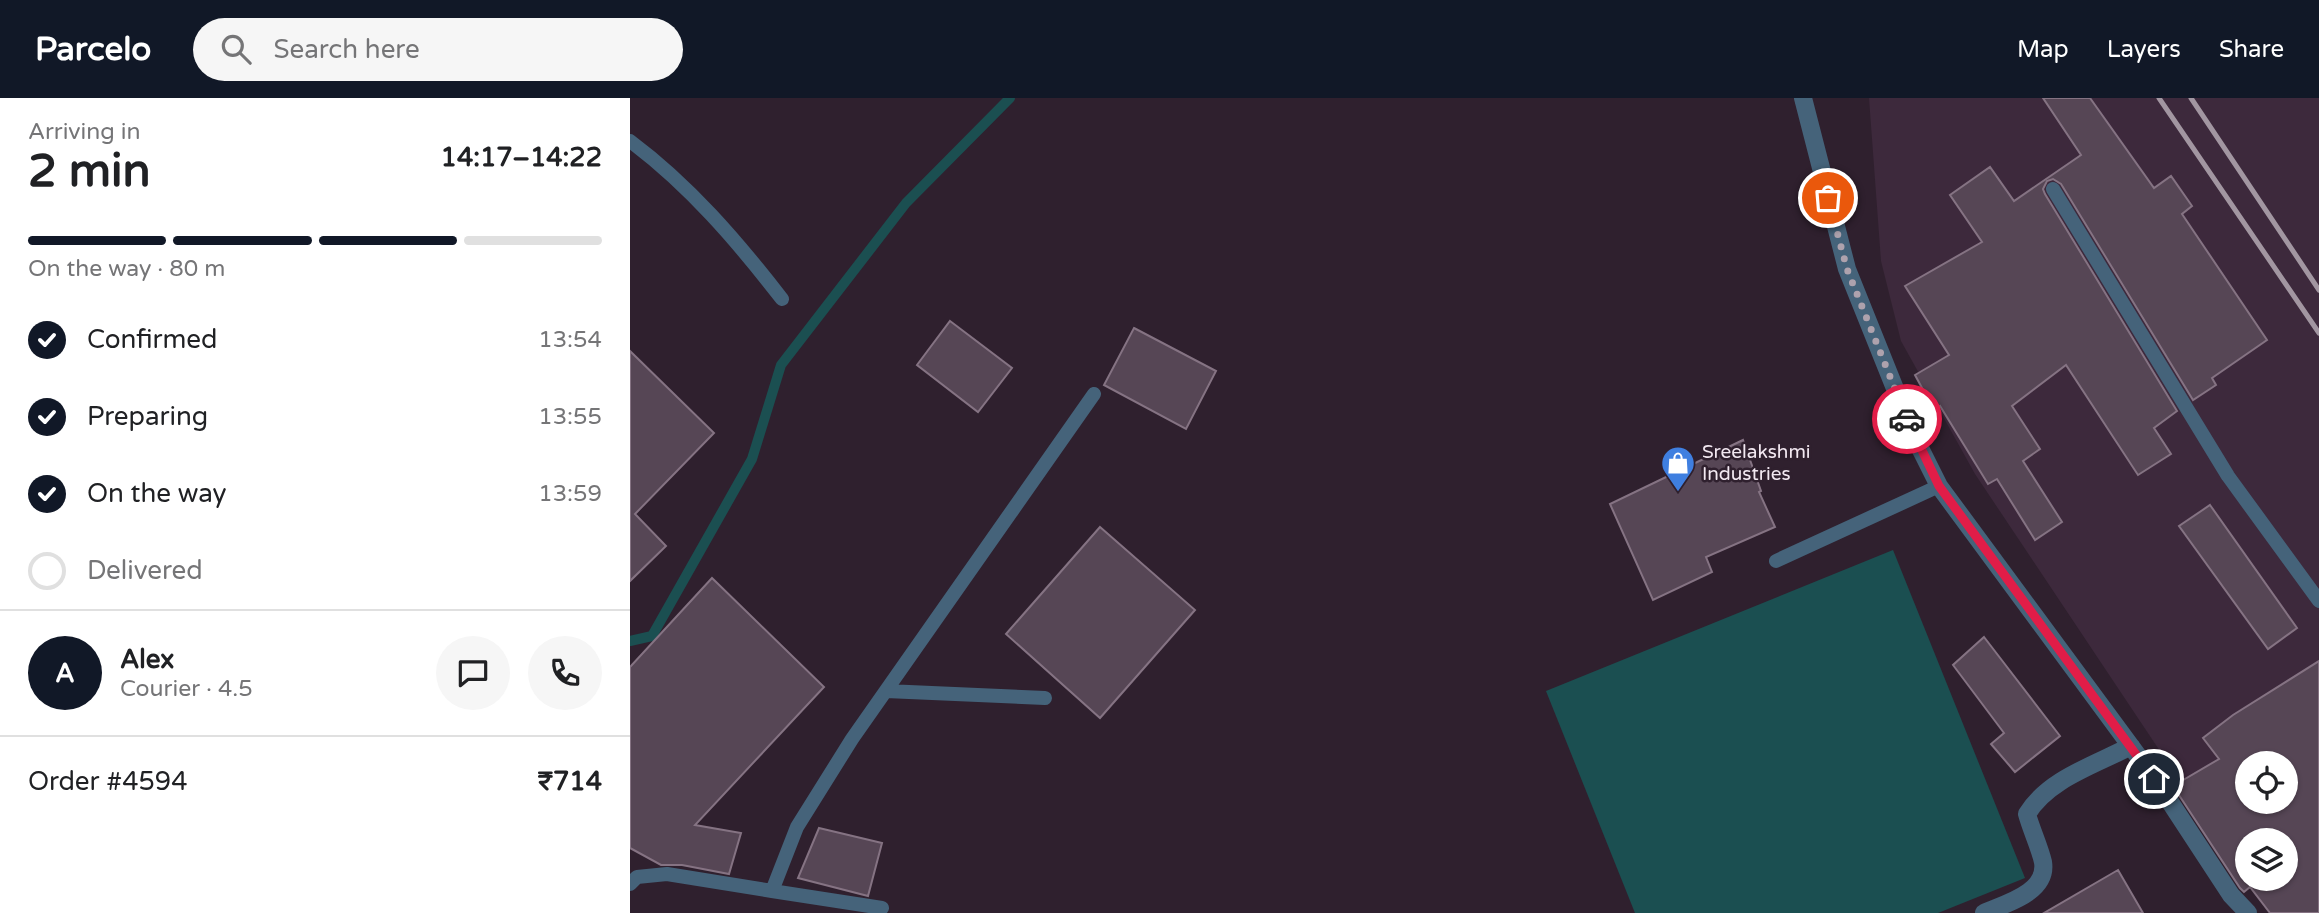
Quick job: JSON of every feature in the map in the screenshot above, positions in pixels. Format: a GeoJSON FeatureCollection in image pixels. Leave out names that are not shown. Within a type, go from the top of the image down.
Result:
{"type":"FeatureCollection","features":[{"type":"Feature","properties":{"kind":"street"},"geometry":{"type":"LineString","coordinates":[[1803,98],[1847,269],[1914,436],[1939,486],[2131,746],[2231,895],[2248,913]]}},
{"type":"Feature","properties":{"kind":"street"},"geometry":{"type":"LineString","coordinates":[[1984,913],[2028,893],[2040,879],[2043,864],[2027,814],[2037,798],[2052,787],[2131,746]]}},
{"type":"Feature","properties":{"kind":"lane"},"geometry":{"type":"LineString","coordinates":[[630,141],[688,189],[782,299]]}},
{"type":"Feature","properties":{"kind":"lane"},"geometry":{"type":"LineString","coordinates":[[2053,189],[2228,476],[2319,601]]}},
{"type":"Feature","properties":{"kind":"lane"},"geometry":{"type":"LineString","coordinates":[[772,891],[797,827],[852,739],[1094,394]]}},
{"type":"Feature","properties":{"kind":"lane"},"geometry":{"type":"LineString","coordinates":[[1776,561],[1939,486]]}},
{"type":"Feature","properties":{"kind":"lane"},"geometry":{"type":"LineString","coordinates":[[886,691],[1045,698]]}},
{"type":"Feature","properties":{"kind":"lane"},"geometry":{"type":"LineString","coordinates":[[630,884],[637,877],[667,874],[882,908]]}},
{"type":"Feature","properties":{"kind":"shaded area"},"geometry":{"type":"Polygon","coordinates":[[[1869,98],[2319,98],[2319,913],[2298,891],[2298,828],[2235,828],[2235,851],[2176,775],[1975,474],[1901,341],[1881,261],[1869,98]]]}},
{"type":"Feature","properties":{"kind":"shaded area"},"geometry":{"type":"Polygon","coordinates":[[[1893,550],[2025,878],[1938,913],[1635,913],[1546,691],[1893,550]]]}},
{"type":"Feature","properties":{"kind":"building"},"geometry":{"type":"Polygon","coordinates":[[[2043,98],[2090,98],[2154,188],[2171,176],[2192,206],[2182,214],[2267,340],[2212,378],[2216,385],[2193,400],[2061,184],[2053,179],[2047,181],[2043,189],[2045,194],[2177,411],[2154,428],[2171,454],[2138,475],[2066,365],[2012,406],[2040,449],[2023,461],[2062,522],[2035,540],[1997,479],[1988,484],[1940,406],[1934,410],[1915,375],[1949,355],[1905,286],[1982,242],[1950,195],[1990,167],[2014,201],[2081,155],[2043,98]]]}},
{"type":"Feature","properties":{"kind":"building"},"geometry":{"type":"Polygon","coordinates":[[[950,321],[1012,368],[978,412],[917,365],[950,321]]]}},
{"type":"Feature","properties":{"kind":"building"},"geometry":{"type":"Polygon","coordinates":[[[1134,328],[1216,371],[1186,429],[1104,385],[1134,328]]]}},
{"type":"Feature","properties":{"kind":"building"},"geometry":{"type":"Polygon","coordinates":[[[630,351],[714,433],[635,514],[666,546],[630,581],[630,351]]]}},
{"type":"Feature","properties":{"kind":"building"},"geometry":{"type":"Polygon","coordinates":[[[1743,440],[1761,491],[1759,492],[1775,527],[1706,557],[1712,572],[1653,600],[1610,504],[1743,440]]]}},
{"type":"Feature","properties":{"kind":"building"},"geometry":{"type":"Polygon","coordinates":[[[2210,505],[2297,628],[2268,649],[2179,526],[2210,505]]]}},
{"type":"Feature","properties":{"kind":"building"},"geometry":{"type":"Polygon","coordinates":[[[1100,527],[1195,610],[1100,718],[1006,634],[1100,527]]]}},
{"type":"Feature","properties":{"kind":"building"},"geometry":{"type":"Polygon","coordinates":[[[712,578],[824,687],[695,825],[741,833],[729,874],[682,865],[661,865],[630,848],[630,667],[712,578]]]}},
{"type":"Feature","properties":{"kind":"building"},"geometry":{"type":"Polygon","coordinates":[[[1984,637],[2060,736],[2015,772],[1991,744],[2004,733],[1953,665],[1984,637]]]}},
{"type":"Feature","properties":{"kind":"building"},"geometry":{"type":"Polygon","coordinates":[[[2319,661],[2319,913],[2270,913],[2253,891],[2298,891],[2298,828],[2235,828],[2235,880],[2173,786],[2219,759],[2203,738],[2233,715],[2319,661]]]}},
{"type":"Feature","properties":{"kind":"building"},"geometry":{"type":"Polygon","coordinates":[[[819,828],[882,843],[868,896],[798,878],[819,828]]]}},
{"type":"Feature","properties":{"kind":"building"},"geometry":{"type":"Polygon","coordinates":[[[2118,870],[2143,913],[2044,913],[2118,870]]]}},
{"type":"Feature","properties":{"kind":"waterway"},"geometry":{"type":"LineString","coordinates":[[630,641],[652,636],[752,459],[781,365],[906,203],[1010,98]]}},
{"type":"Feature","properties":{"kind":"railway"},"geometry":{"type":"LineString","coordinates":[[2159,98],[2319,333]]}},
{"type":"Feature","properties":{"kind":"railway"},"geometry":{"type":"LineString","coordinates":[[2191,98],[2319,290]]}},
{"type":"Feature","properties":{"kind":"way so far"},"geometry":{"type":"LineString","coordinates":[[1828,198],[1847,269],[1907,419]]}},
{"type":"Feature","properties":{"kind":"place","name":"Sreelakshmi Industries"},"geometry":{"type":"Point","coordinates":[1678,493]}},
{"type":"Feature","properties":{"kind":"route"},"geometry":{"type":"LineString","coordinates":[[1907,419],[1939,486],[2154,779]]}}]}
